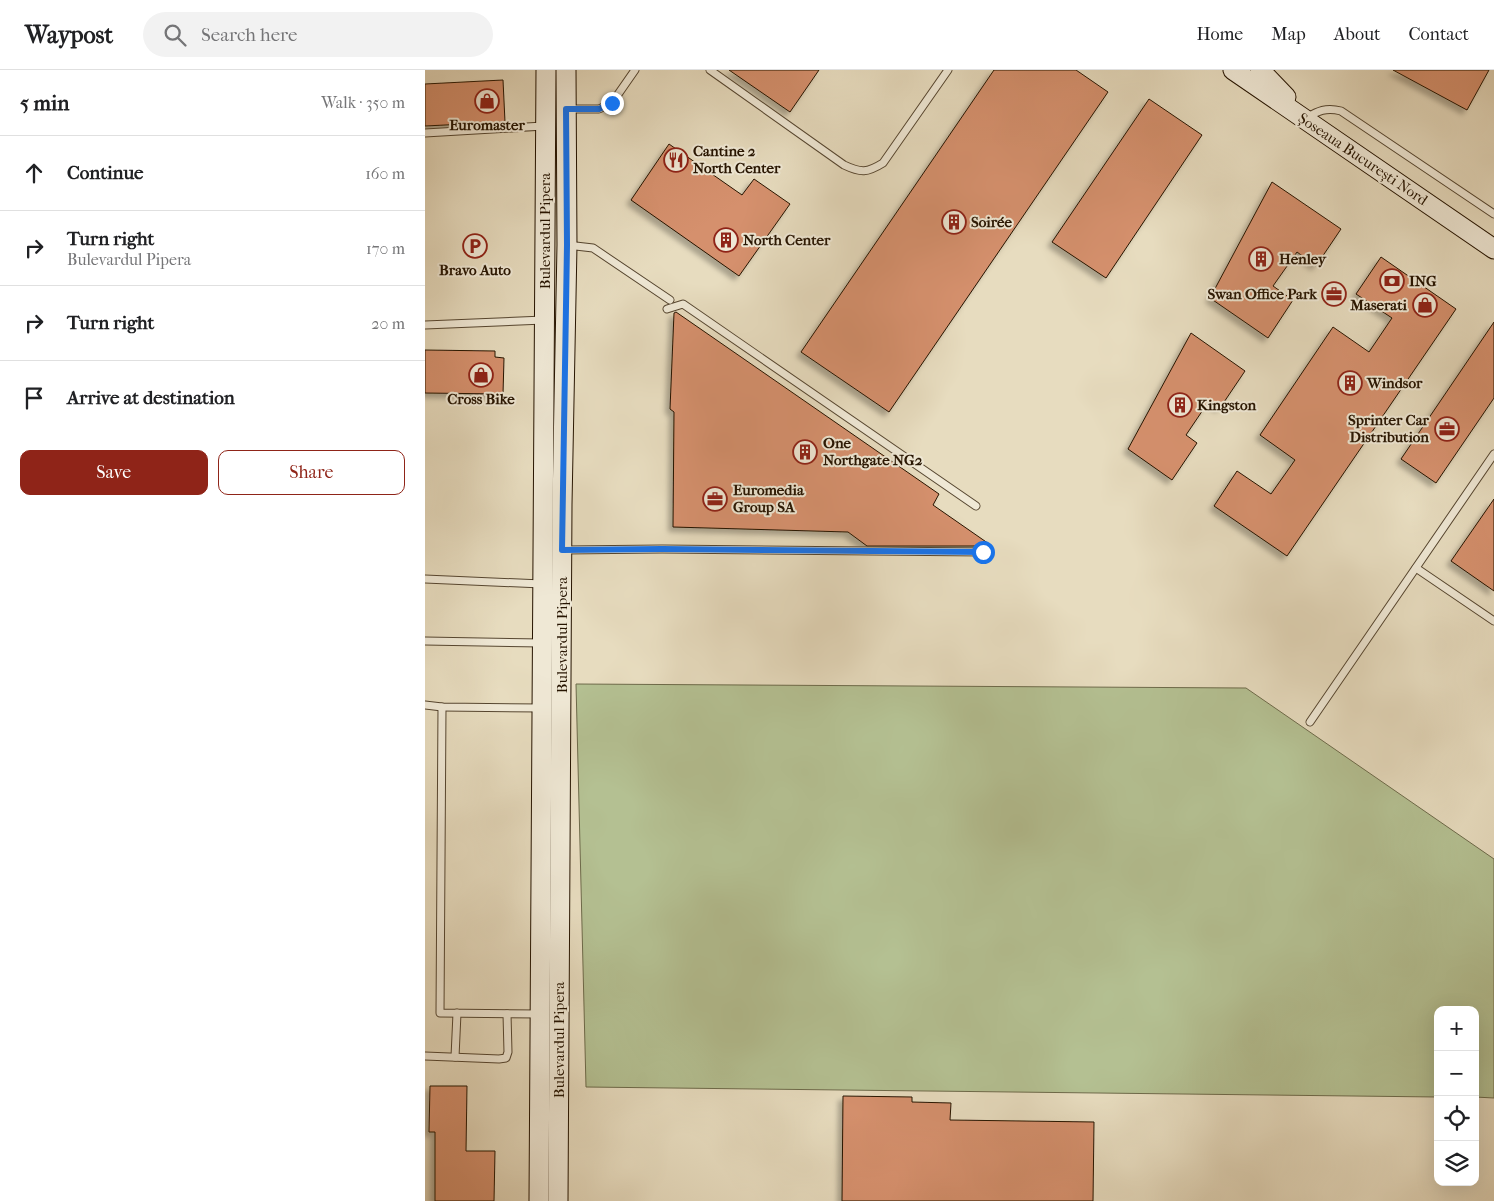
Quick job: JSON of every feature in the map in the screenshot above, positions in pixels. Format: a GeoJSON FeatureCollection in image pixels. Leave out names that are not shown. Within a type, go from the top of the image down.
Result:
{"type":"FeatureCollection","features":[{"type":"Feature","properties":{"kind":"main road","name":"Bulevardul Pipera"},"geometry":{"type":"LineString","coordinates":[[539,1201],[546,70]]}},
{"type":"Feature","properties":{"kind":"main road","name":"Bulevardul Pipera"},"geometry":{"type":"LineString","coordinates":[[558,1201],[562,550],[567,245],[566,70]]}},
{"type":"Feature","properties":{"kind":"main road","name":"Șoseaua București Nord"},"geometry":{"type":"LineString","coordinates":[[1233,70],[1494,249]]}},
{"type":"Feature","properties":{"kind":"main road"},"geometry":{"type":"LineString","coordinates":[[1260,70],[1305,119]]}},
{"type":"Feature","properties":{"kind":"lane"},"geometry":{"type":"LineString","coordinates":[[566,109],[599,109],[612,103],[635,70]]}},
{"type":"Feature","properties":{"kind":"lane"},"geometry":{"type":"LineString","coordinates":[[710,70],[844,166],[863,172],[871,171],[883,163],[948,70]]}},
{"type":"Feature","properties":{"kind":"lane"},"geometry":{"type":"LineString","coordinates":[[1305,119],[1318,111],[1330,108],[1341,111],[1494,214]]}},
{"type":"Feature","properties":{"kind":"lane"},"geometry":{"type":"LineString","coordinates":[[425,133],[545,126]]}},
{"type":"Feature","properties":{"kind":"lane"},"geometry":{"type":"LineString","coordinates":[[567,245],[593,248],[670,300]]}},
{"type":"Feature","properties":{"kind":"lane"},"geometry":{"type":"LineString","coordinates":[[667,308],[683,304],[976,506]]}},
{"type":"Feature","properties":{"kind":"lane"},"geometry":{"type":"LineString","coordinates":[[425,325],[544,320]]}},
{"type":"Feature","properties":{"kind":"lane"},"geometry":{"type":"LineString","coordinates":[[1310,722],[1494,454]]}},
{"type":"Feature","properties":{"kind":"lane"},"geometry":{"type":"LineString","coordinates":[[562,550],[983,552]]}},
{"type":"Feature","properties":{"kind":"lane"},"geometry":{"type":"LineString","coordinates":[[1416,568],[1494,621]]}},
{"type":"Feature","properties":{"kind":"lane"},"geometry":{"type":"LineString","coordinates":[[425,579],[543,584]]}},
{"type":"Feature","properties":{"kind":"lane"},"geometry":{"type":"LineString","coordinates":[[425,641],[543,643]]}},
{"type":"Feature","properties":{"kind":"lane"},"geometry":{"type":"LineString","coordinates":[[425,705],[442,707],[542,708]]}},
{"type":"Feature","properties":{"kind":"lane"},"geometry":{"type":"LineString","coordinates":[[442,707],[440,1013],[541,1014]]}},
{"type":"Feature","properties":{"kind":"lane"},"geometry":{"type":"LineString","coordinates":[[455,1057],[457,1013]]}},
{"type":"Feature","properties":{"kind":"lane"},"geometry":{"type":"LineString","coordinates":[[425,1056],[506,1058],[508,1052],[507,1014]]}},
{"type":"Feature","properties":{"kind":"green space"},"geometry":{"type":"Polygon","coordinates":[[[576,684],[1246,688],[1494,859],[1494,1098],[1479,1097],[1479,1006],[1434,1006],[1434,1097],[586,1087],[576,684]]]}},
{"type":"Feature","properties":{"kind":"building"},"geometry":{"type":"Polygon","coordinates":[[[729,70],[819,70],[790,112],[729,70]]]}},
{"type":"Feature","properties":{"kind":"building","name":"Soirée"},"geometry":{"type":"Polygon","coordinates":[[[994,70],[1076,70],[1108,92],[889,412],[801,352],[994,70]]]}},
{"type":"Feature","properties":{"kind":"building"},"geometry":{"type":"Polygon","coordinates":[[[1393,70],[1489,70],[1467,110],[1393,70]]]}},
{"type":"Feature","properties":{"kind":"building"},"geometry":{"type":"Polygon","coordinates":[[[503,80],[505,122],[425,126],[425,84],[503,80]]]}},
{"type":"Feature","properties":{"kind":"building"},"geometry":{"type":"Polygon","coordinates":[[[1149,99],[1202,135],[1106,278],[1052,242],[1149,99]]]}},
{"type":"Feature","properties":{"kind":"building","name":"North Center"},"geometry":{"type":"Polygon","coordinates":[[[669,144],[742,195],[754,179],[790,204],[739,276],[631,200],[669,144]]]}},
{"type":"Feature","properties":{"kind":"building","name":"Henley"},"geometry":{"type":"Polygon","coordinates":[[[1272,182],[1341,229],[1316,266],[1297,252],[1273,286],[1293,300],[1268,338],[1210,298],[1272,182]]]}},
{"type":"Feature","properties":{"kind":"building","name":"Windsor"},"geometry":{"type":"Polygon","coordinates":[[[1381,257],[1456,309],[1287,556],[1214,506],[1237,471],[1271,494],[1295,460],[1260,435],[1333,327],[1369,352],[1392,318],[1356,294],[1381,257]]]}},
{"type":"Feature","properties":{"kind":"building","name":"One Northgate NG2"},"geometry":{"type":"Polygon","coordinates":[[[676,312],[939,494],[933,505],[992,546],[867,546],[848,532],[673,527],[674,412],[670,409],[674,313],[676,312]]]}},
{"type":"Feature","properties":{"kind":"building","name":"Sprinter Car Distribution"},"geometry":{"type":"Polygon","coordinates":[[[1494,322],[1494,398],[1436,483],[1401,459],[1494,322]]]}},
{"type":"Feature","properties":{"kind":"building","name":"Kingston"},"geometry":{"type":"Polygon","coordinates":[[[1191,333],[1245,371],[1220,408],[1209,401],[1186,435],[1197,443],[1172,480],[1128,449],[1191,333]]]}},
{"type":"Feature","properties":{"kind":"building"},"geometry":{"type":"Polygon","coordinates":[[[425,350],[495,351],[495,357],[504,358],[503,394],[425,393],[425,350]]]}},
{"type":"Feature","properties":{"kind":"building"},"geometry":{"type":"Polygon","coordinates":[[[1494,499],[1494,591],[1451,561],[1494,499]]]}},
{"type":"Feature","properties":{"kind":"building"},"geometry":{"type":"Polygon","coordinates":[[[430,1086],[467,1086],[466,1151],[495,1151],[494,1201],[435,1201],[435,1132],[429,1132],[430,1086]]]}},
{"type":"Feature","properties":{"kind":"building"},"geometry":{"type":"Polygon","coordinates":[[[843,1096],[912,1097],[912,1102],[951,1103],[950,1120],[1094,1122],[1093,1201],[842,1201],[843,1096]]]}},
{"type":"Feature","properties":{"kind":"place","name":"Euromaster"},"geometry":{"type":"Point","coordinates":[487,101]}},
{"type":"Feature","properties":{"kind":"place","name":"Cantine 2 North Center"},"geometry":{"type":"Point","coordinates":[676,160]}},
{"type":"Feature","properties":{"kind":"place","name":"Soirée"},"geometry":{"type":"Point","coordinates":[954,222]}},
{"type":"Feature","properties":{"kind":"place","name":"North Center"},"geometry":{"type":"Point","coordinates":[726,240]}},
{"type":"Feature","properties":{"kind":"place","name":"Bravo Auto"},"geometry":{"type":"Point","coordinates":[475,246]}},
{"type":"Feature","properties":{"kind":"place","name":"Henley"},"geometry":{"type":"Point","coordinates":[1261,259]}},
{"type":"Feature","properties":{"kind":"place","name":"ING"},"geometry":{"type":"Point","coordinates":[1392,281]}},
{"type":"Feature","properties":{"kind":"place","name":"Swan Office Park"},"geometry":{"type":"Point","coordinates":[1334,294]}},
{"type":"Feature","properties":{"kind":"place","name":"Maserati"},"geometry":{"type":"Point","coordinates":[1425,305]}},
{"type":"Feature","properties":{"kind":"place","name":"Cross Bike"},"geometry":{"type":"Point","coordinates":[481,375]}},
{"type":"Feature","properties":{"kind":"place","name":"Windsor"},"geometry":{"type":"Point","coordinates":[1350,383]}},
{"type":"Feature","properties":{"kind":"place","name":"Kingston"},"geometry":{"type":"Point","coordinates":[1180,405]}},
{"type":"Feature","properties":{"kind":"place","name":"Sprinter Car Distribution"},"geometry":{"type":"Point","coordinates":[1447,429]}},
{"type":"Feature","properties":{"kind":"place","name":"One Northgate NG2"},"geometry":{"type":"Point","coordinates":[805,452]}},
{"type":"Feature","properties":{"kind":"place","name":"Euromedia Group SA"},"geometry":{"type":"Point","coordinates":[715,499]}},
{"type":"Feature","properties":{"kind":"route"},"geometry":{"type":"LineString","coordinates":[[612,103],[599,109],[566,109],[567,245],[562,550],[983,552]]}}]}
